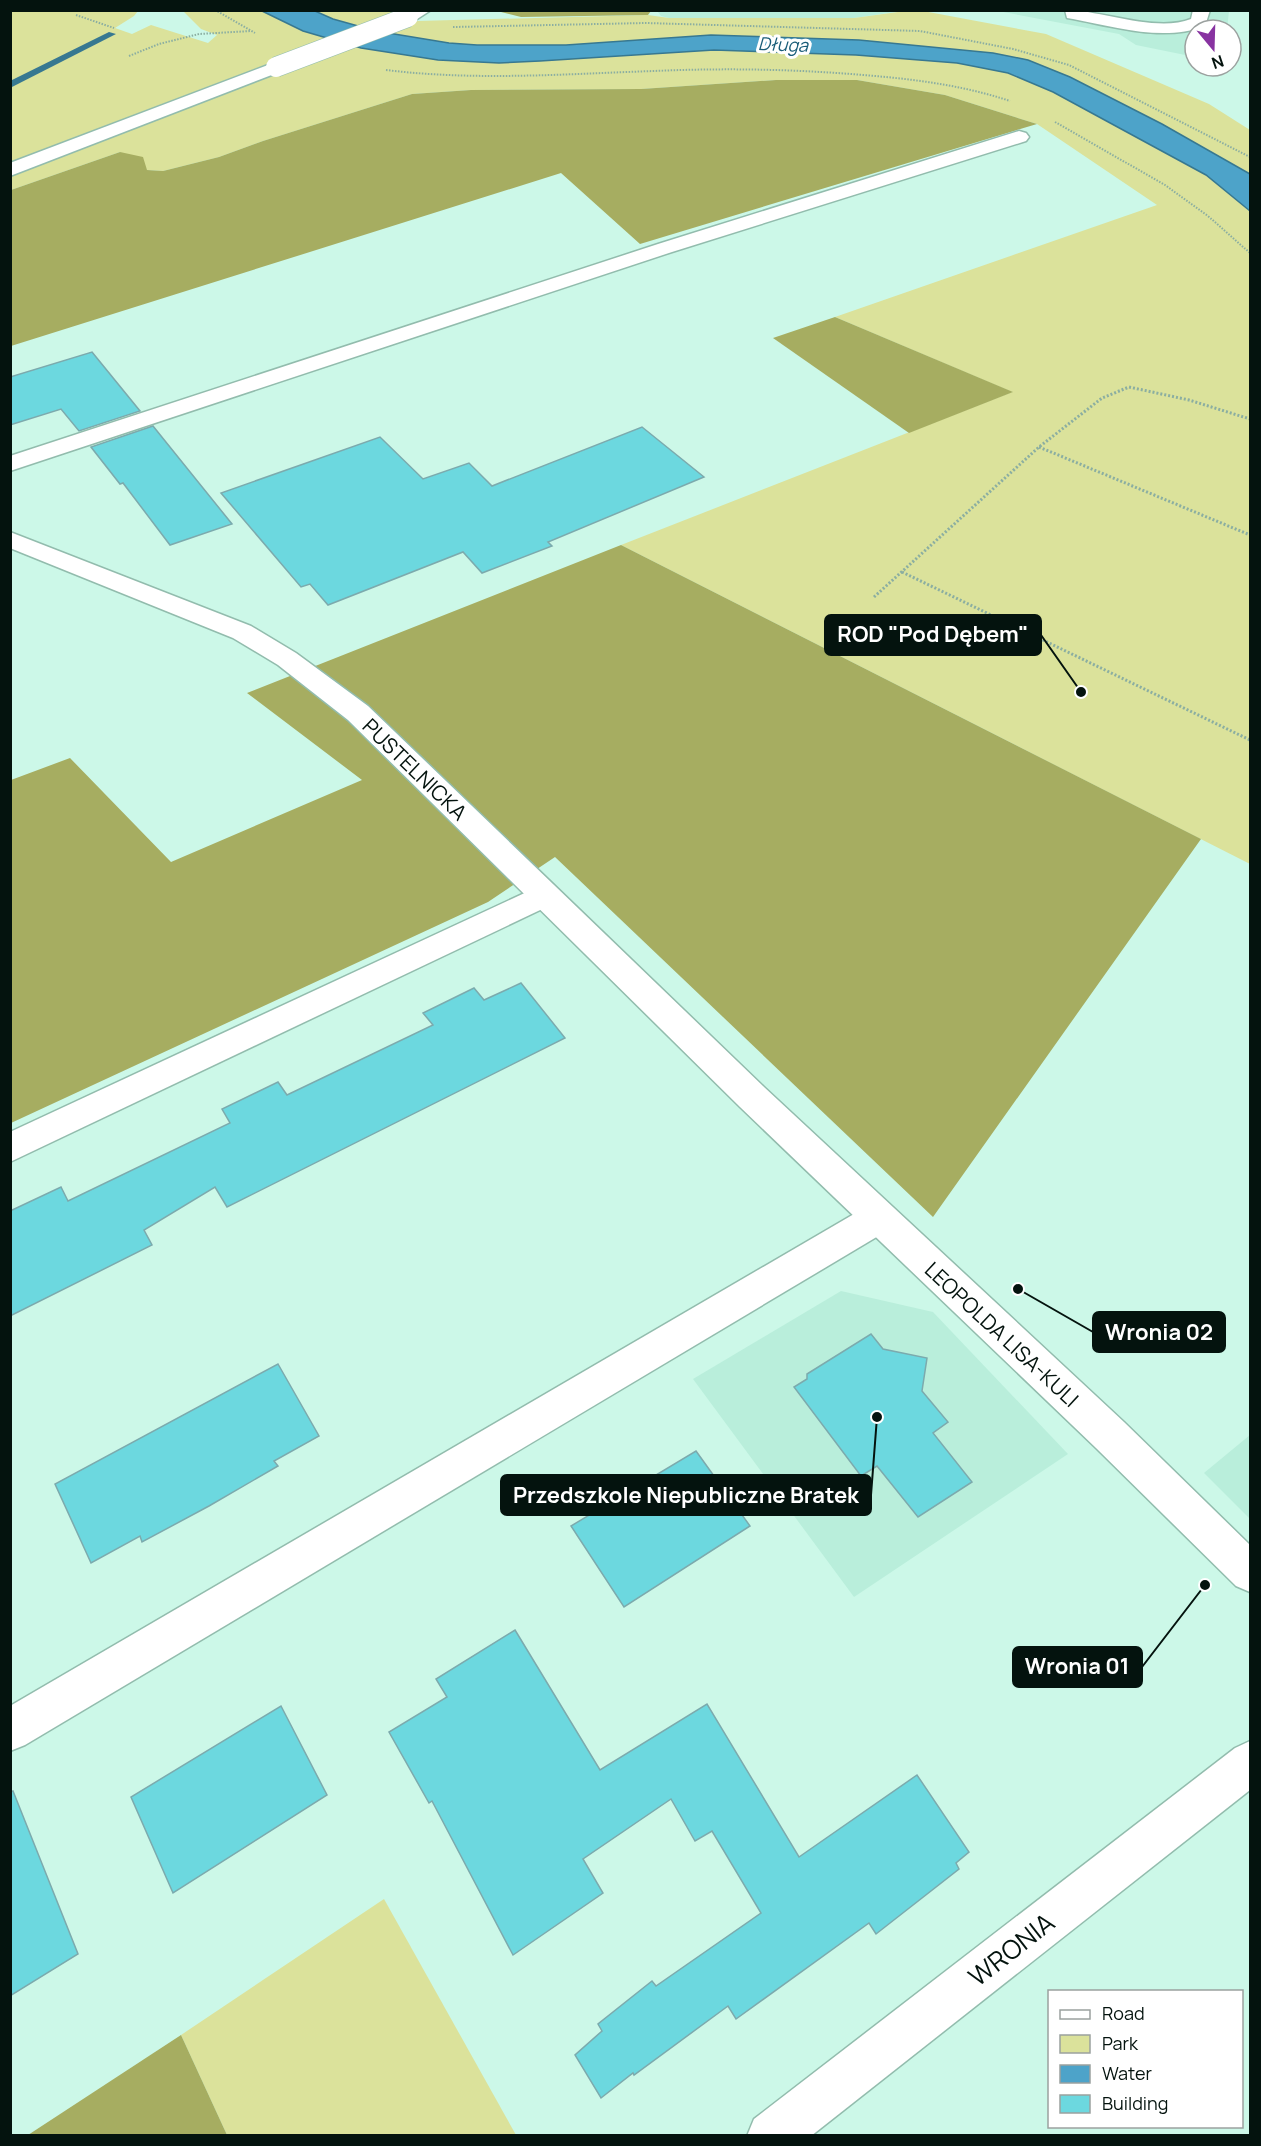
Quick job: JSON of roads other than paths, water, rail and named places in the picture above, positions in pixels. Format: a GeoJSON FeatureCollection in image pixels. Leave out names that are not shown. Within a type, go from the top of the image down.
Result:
{"type":"FeatureCollection","features":[{"type":"Feature","properties":{"kind":"street"},"geometry":{"type":"LineString","coordinates":[[1068,12],[1145,26],[1180,28],[1191,27],[1199,22],[1202,10]]}},
{"type":"Feature","properties":{"kind":"street"},"geometry":{"type":"LineString","coordinates":[[10,170],[416,14]]}},
{"type":"Feature","properties":{"kind":"street"},"geometry":{"type":"LineString","coordinates":[[10,464],[653,252],[1019,137]]}},
{"type":"Feature","properties":{"kind":"street","name":"PUSTELNICKA"},"geometry":{"type":"LineString","coordinates":[[11,540],[242,632],[287,659],[358,713],[752,1097]]}},
{"type":"Feature","properties":{"kind":"street"},"geometry":{"type":"LineString","coordinates":[[10,1148],[544,895]]}},
{"type":"Feature","properties":{"kind":"street","name":"LEOPOLDA LISA-KULI"},"geometry":{"type":"LineString","coordinates":[[752,1097],[1110,1435],[1251,1572]]}},
{"type":"Feature","properties":{"kind":"street"},"geometry":{"type":"LineString","coordinates":[[10,1730],[878,1218]]}},
{"type":"Feature","properties":{"kind":"street","name":"WRONIA"},"geometry":{"type":"LineString","coordinates":[[771,2136],[1251,1763]]}},
{"type":"Feature","properties":{"kind":"water","name":"Długa"},"geometry":{"type":"Polygon","coordinates":[[[262,11],[315,11],[333,19],[376,31],[449,43],[477,45],[566,45],[711,35],[859,40],[993,53],[1028,60],[1070,77],[1162,124],[1250,174],[1250,211],[1206,175],[1053,92],[1008,73],[957,63],[856,55],[714,50],[499,63],[438,60],[361,48],[303,31],[262,11]]]}},
{"type":"Feature","properties":{"kind":"waterway"},"geometry":{"type":"LineString","coordinates":[[10,85],[112,34]]}},
{"type":"Feature","properties":{"kind":"place","name":"ROD \"Pod Dębem\""},"geometry":{"type":"Point","coordinates":[1081,692]}},
{"type":"Feature","properties":{"kind":"place","name":"Wronia 02"},"geometry":{"type":"Point","coordinates":[1018,1289]}},
{"type":"Feature","properties":{"kind":"place","name":"Przedszkole Niepubliczne Bratek"},"geometry":{"type":"Point","coordinates":[877,1417]}},
{"type":"Feature","properties":{"kind":"place","name":"Wronia 01"},"geometry":{"type":"Point","coordinates":[1205,1585]}}]}
